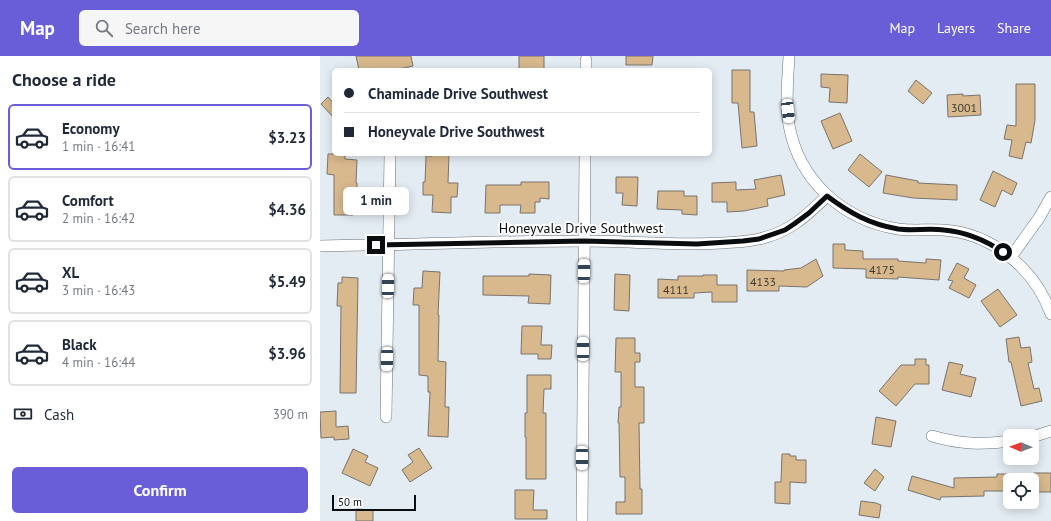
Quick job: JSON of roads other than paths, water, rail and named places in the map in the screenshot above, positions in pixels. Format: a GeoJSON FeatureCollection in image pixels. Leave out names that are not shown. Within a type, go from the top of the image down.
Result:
{"type":"FeatureCollection","features":[{"type":"Feature","properties":{"kind":"street"},"geometry":{"type":"LineString","coordinates":[[789,56],[787,104],[792,137],[796,150],[806,170],[814,182],[827,196],[850,212],[873,223],[887,227],[904,230],[943,230],[961,232],[984,240],[1011,257],[1021,266],[1036,284],[1045,299],[1051,314]]}},
{"type":"Feature","properties":{"kind":"street"},"geometry":{"type":"LineString","coordinates":[[386,417],[390,156]]}},
{"type":"Feature","properties":{"kind":"street"},"geometry":{"type":"LineString","coordinates":[[582,521],[585,156]]}},
{"type":"Feature","properties":{"kind":"street","name":"Honeyvale Drive Southwest"},"geometry":{"type":"LineString","coordinates":[[320,246],[584,241],[697,244],[752,240],[777,233],[794,224],[809,213],[827,196]]}},
{"type":"Feature","properties":{"kind":"street"},"geometry":{"type":"LineString","coordinates":[[1011,257],[1040,218],[1051,197]]}},
{"type":"Feature","properties":{"kind":"street"},"geometry":{"type":"LineString","coordinates":[[1039,435],[1051,431]]}},
{"type":"Feature","properties":{"kind":"street"},"geometry":{"type":"LineString","coordinates":[[932,436],[965,443],[1003,442]]}}]}
